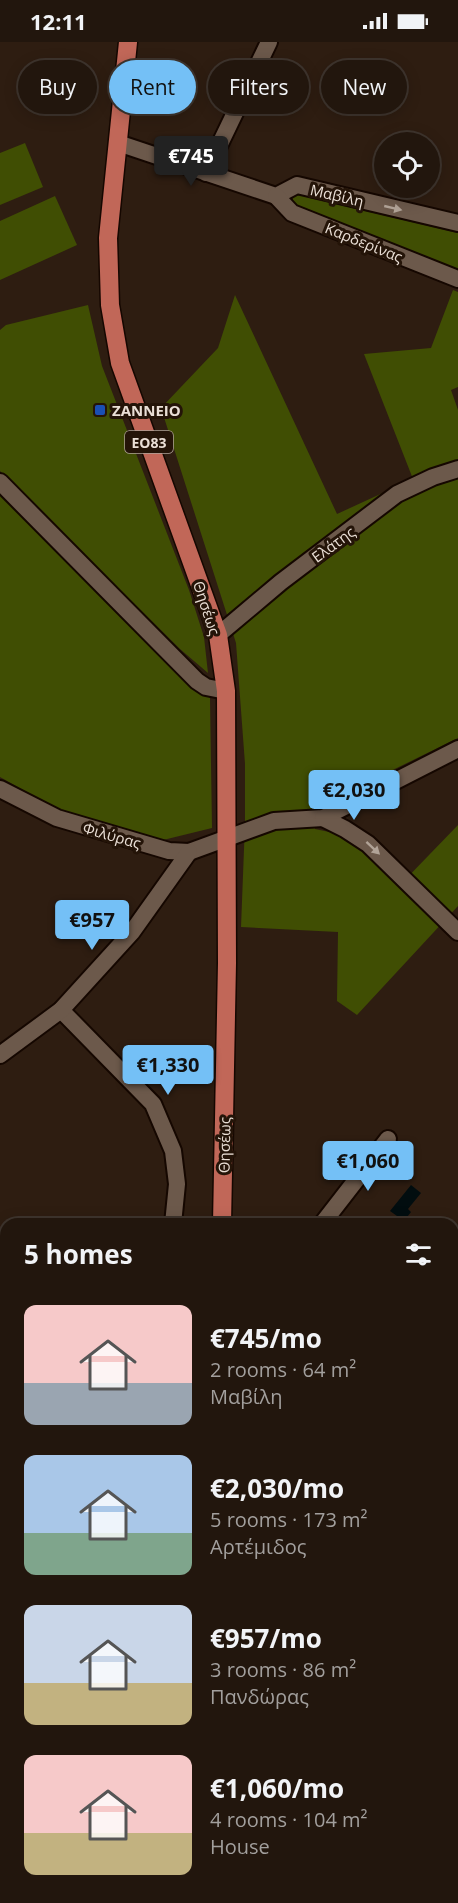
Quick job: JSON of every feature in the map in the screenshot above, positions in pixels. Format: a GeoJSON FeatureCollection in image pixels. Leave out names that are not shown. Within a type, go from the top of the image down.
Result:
{"type":"FeatureCollection","features":[{"type":"Feature","properties":{"kind":"main road","name":"Θησέως"},"geometry":{"type":"LineString","coordinates":[[128,42],[108,238],[110,305],[120,363],[218,635],[226,691],[228,837],[222,1218]]}},
{"type":"Feature","properties":{"kind":"street"},"geometry":{"type":"LineString","coordinates":[[206,173],[269,42]]}},
{"type":"Feature","properties":{"kind":"street"},"geometry":{"type":"LineString","coordinates":[[118,143],[276,196]]}},
{"type":"Feature","properties":{"kind":"street","name":"Μαβίλη"},"geometry":{"type":"LineString","coordinates":[[276,196],[297,185],[458,223]]}},
{"type":"Feature","properties":{"kind":"street","name":"Καρδερίνας"},"geometry":{"type":"LineString","coordinates":[[276,196],[292,213],[458,279]]}},
{"type":"Feature","properties":{"kind":"street","name":"Ελάτης"},"geometry":{"type":"LineString","coordinates":[[218,635],[281,582],[397,494],[433,477],[458,469]]}},
{"type":"Feature","properties":{"kind":"street"},"geometry":{"type":"LineString","coordinates":[[0,482],[197,681],[206,687],[226,691]]}},
{"type":"Feature","properties":{"kind":"street"},"geometry":{"type":"LineString","coordinates":[[323,818],[458,748]]}},
{"type":"Feature","properties":{"kind":"street","name":"Φιλύρας"},"geometry":{"type":"LineString","coordinates":[[0,789],[57,818],[169,851],[189,852],[274,820],[323,818]]}},
{"type":"Feature","properties":{"kind":"street"},"geometry":{"type":"LineString","coordinates":[[323,818],[368,844],[458,932]]}},
{"type":"Feature","properties":{"kind":"street"},"geometry":{"type":"LineString","coordinates":[[0,1055],[61,1010],[132,932],[189,852]]}},
{"type":"Feature","properties":{"kind":"street"},"geometry":{"type":"LineString","coordinates":[[61,1010],[153,1104],[173,1150],[177,1184],[174,1218]]}},
{"type":"Feature","properties":{"kind":"street"},"geometry":{"type":"LineString","coordinates":[[326,1218],[388,1139]]}},
{"type":"Feature","properties":{"kind":"green space"},"geometry":{"type":"Polygon","coordinates":[[[25,143],[43,187],[0,205],[0,153],[25,143]]]}},
{"type":"Feature","properties":{"kind":"green space"},"geometry":{"type":"Polygon","coordinates":[[[294,194],[458,233],[458,270],[292,203],[294,194]]]}},
{"type":"Feature","properties":{"kind":"green space"},"geometry":{"type":"Polygon","coordinates":[[[55,196],[77,245],[0,280],[0,221],[55,196]]]}},
{"type":"Feature","properties":{"kind":"green space"},"geometry":{"type":"Polygon","coordinates":[[[453,290],[458,292],[458,387],[451,390],[458,410],[458,738],[358,787],[315,817],[315,829],[339,834],[362,847],[400,885],[458,825],[458,906],[357,1015],[337,1001],[338,932],[241,927],[245,764],[236,643],[161,408],[218,348],[235,295],[337,514],[413,479],[364,354],[431,348],[453,290]]]}},
{"type":"Feature","properties":{"kind":"green space"},"geometry":{"type":"Polygon","coordinates":[[[88,305],[102,366],[189,590],[204,637],[208,673],[180,649],[0,471],[0,330],[6,325],[88,305]]]}},
{"type":"Feature","properties":{"kind":"green space"},"geometry":{"type":"Polygon","coordinates":[[[0,493],[186,681],[210,698],[212,828],[159,841],[55,808],[0,777],[0,493]]]}},
{"type":"Feature","properties":{"kind":"shaded area"},"geometry":{"type":"Polygon","coordinates":[[[411,1185],[421,1193],[408,1209],[411,1212],[406,1218],[400,1218],[390,1211],[411,1185]]]}},
{"type":"Feature","properties":{"kind":"place","name":"ΖΑΝΝΕΙΟ"},"geometry":{"type":"Point","coordinates":[100,410]}}]}
